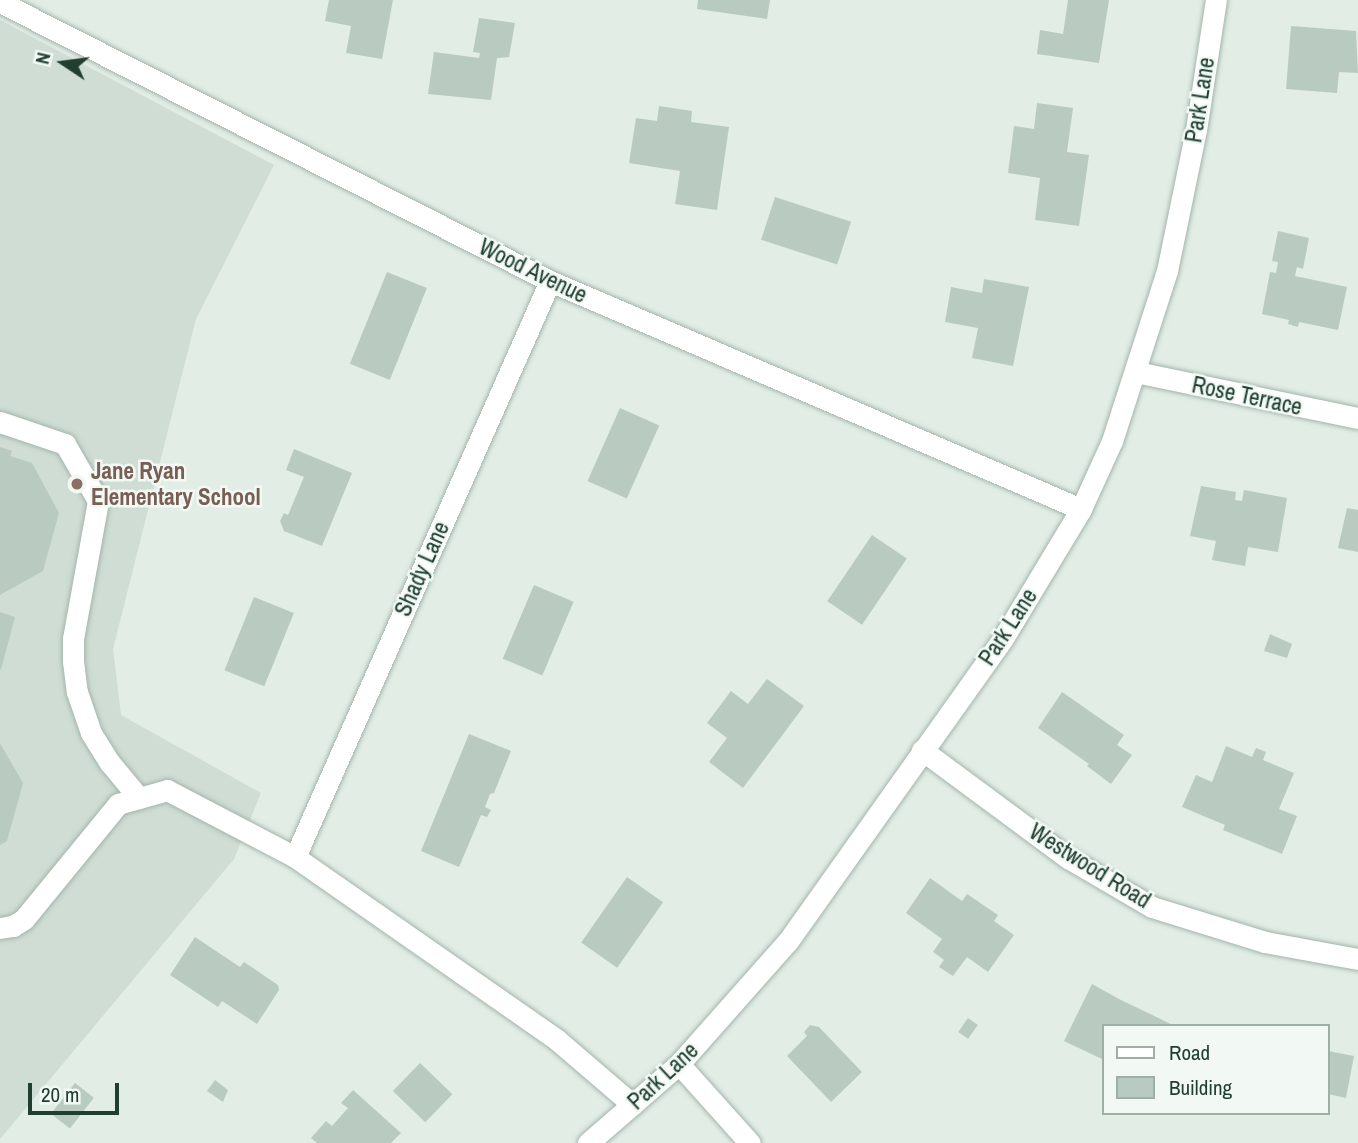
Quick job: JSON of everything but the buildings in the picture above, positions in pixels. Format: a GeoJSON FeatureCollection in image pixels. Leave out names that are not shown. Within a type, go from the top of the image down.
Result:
{"type":"FeatureCollection","features":[{"type":"Feature","properties":{"kind":"street","name":"Park Lane"},"geometry":{"type":"LineString","coordinates":[[588,1143],[679,1064],[788,941],[1002,640],[1081,509],[1112,441],[1167,271],[1196,130],[1216,0]]}},
{"type":"Feature","properties":{"kind":"street","name":"Wood Avenue"},"geometry":{"type":"LineString","coordinates":[[0,2],[550,281],[1081,509]]}},
{"type":"Feature","properties":{"kind":"street","name":"Shady Lane"},"geometry":{"type":"LineString","coordinates":[[295,857],[550,281]]}},
{"type":"Feature","properties":{"kind":"street","name":"Rose Terrace"},"geometry":{"type":"LineString","coordinates":[[1136,372],[1358,418]]}},
{"type":"Feature","properties":{"kind":"street"},"geometry":{"type":"LineString","coordinates":[[0,422],[65,444],[98,501],[73,638],[77,692],[91,733],[110,764],[139,797]]}},
{"type":"Feature","properties":{"kind":"street","name":"Westwood Road"},"geometry":{"type":"LineString","coordinates":[[922,750],[1068,858],[1152,907],[1265,942],[1358,960]]}},
{"type":"Feature","properties":{"kind":"street"},"geometry":{"type":"LineString","coordinates":[[0,928],[13,926],[24,919],[118,804],[167,789],[295,857],[556,1039],[633,1105]]}},
{"type":"Feature","properties":{"kind":"street"},"geometry":{"type":"LineString","coordinates":[[679,1064],[750,1143]]}},
{"type":"Feature","properties":{"kind":"shaded area","name":"Jane Ryan Elementary School"},"geometry":{"type":"Polygon","coordinates":[[[0,20],[274,165],[196,319],[113,649],[121,715],[261,793],[234,859],[0,1139],[0,20]]]}},
{"type":"Feature","properties":{"kind":"place","name":"Jane Ryan Elementary School"},"geometry":{"type":"Point","coordinates":[77,484]}}]}
